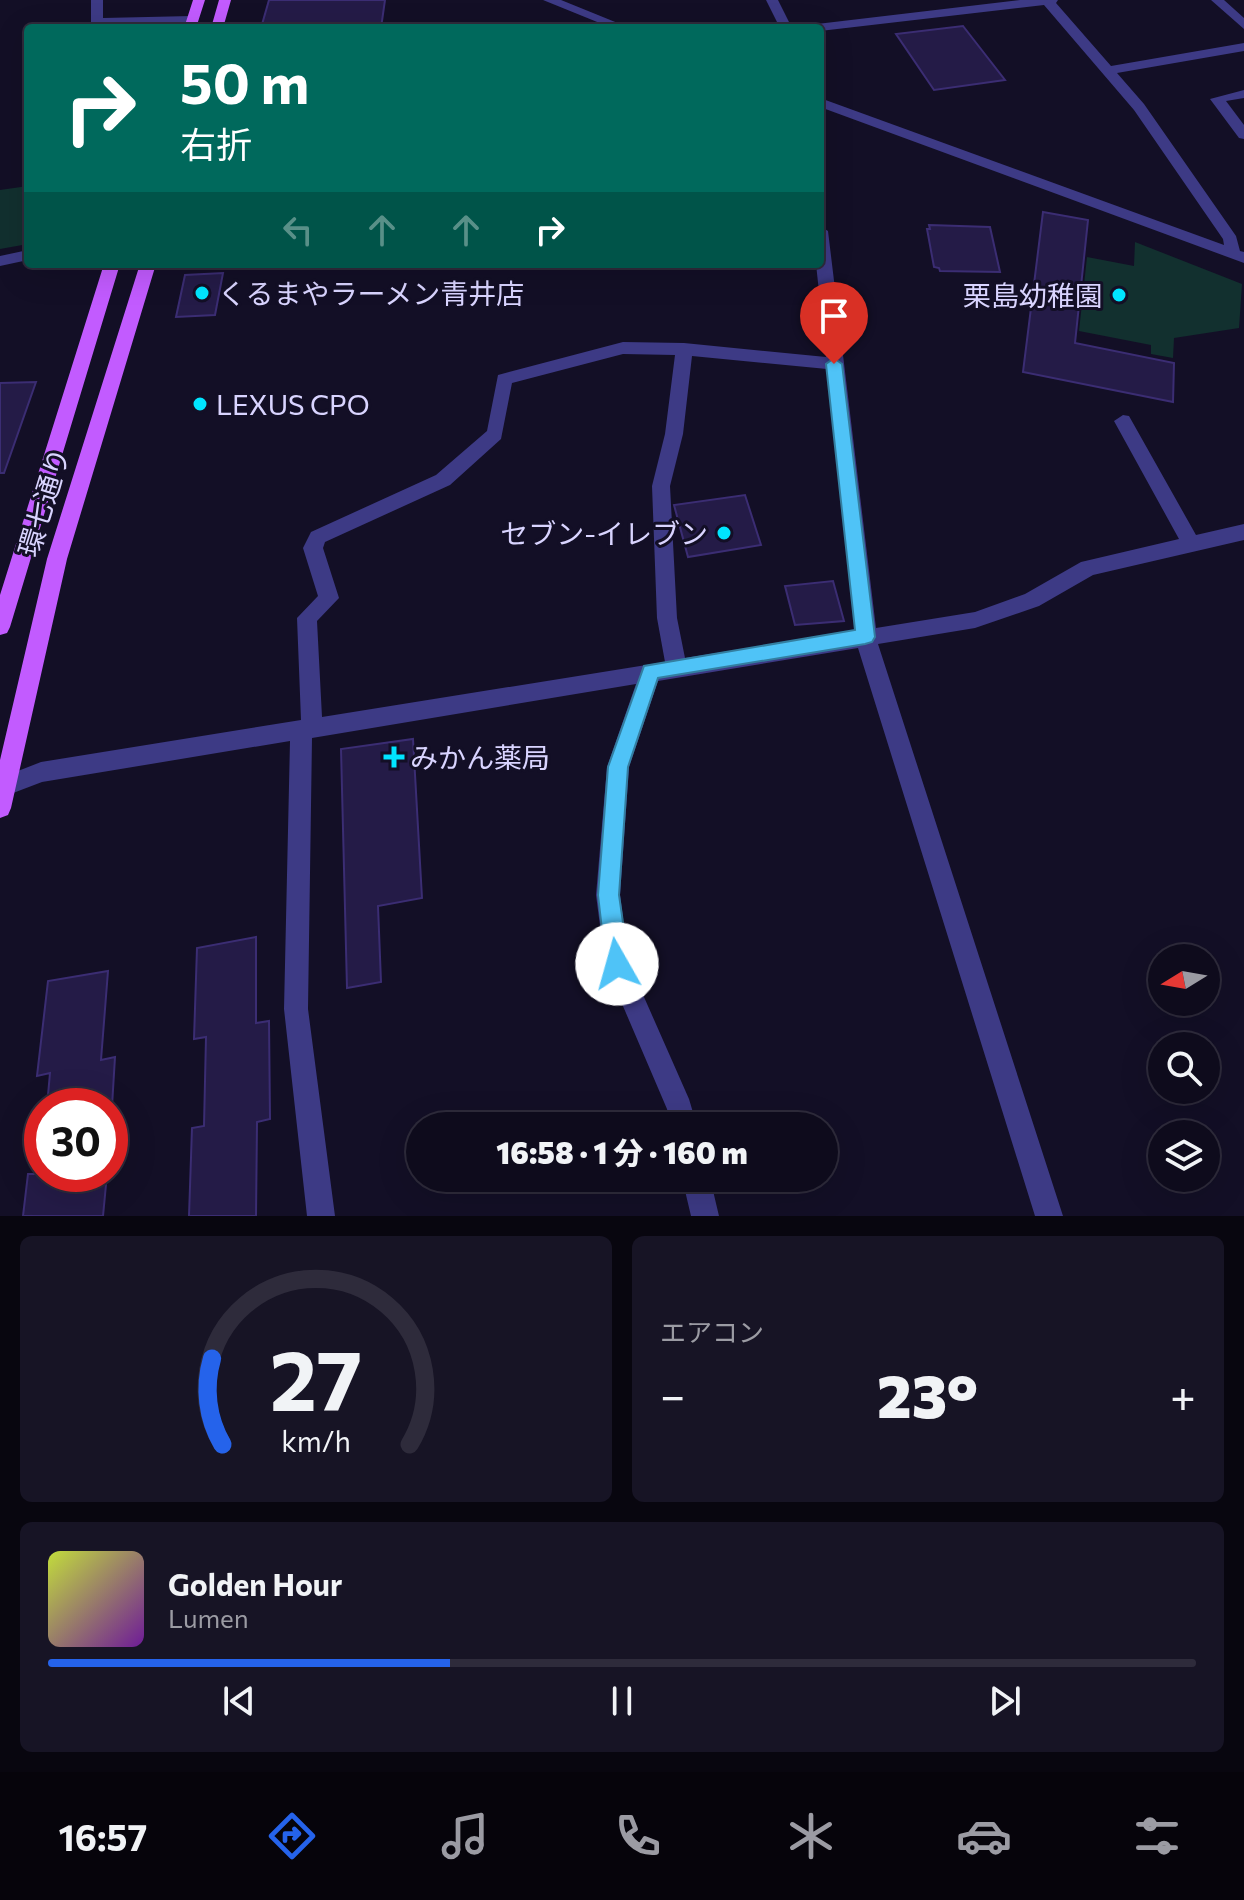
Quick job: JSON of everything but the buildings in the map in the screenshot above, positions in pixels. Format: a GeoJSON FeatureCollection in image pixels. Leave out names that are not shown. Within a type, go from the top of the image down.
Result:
{"type":"FeatureCollection","features":[{"type":"Feature","properties":{"kind":"main road"},"geometry":{"type":"LineString","coordinates":[[191,24],[199,0]]}},
{"type":"Feature","properties":{"kind":"main road"},"geometry":{"type":"LineString","coordinates":[[218,24],[225,0]]}},
{"type":"Feature","properties":{"kind":"main road","name":"環七通り"},"geometry":{"type":"LineString","coordinates":[[0,627],[111,268]]}},
{"type":"Feature","properties":{"kind":"main road","name":"環七通り"},"geometry":{"type":"LineString","coordinates":[[1,794],[57,559],[147,268]]}},
{"type":"Feature","properties":{"kind":"street"},"geometry":{"type":"LineString","coordinates":[[97,0],[97,22],[123,24]]}},
{"type":"Feature","properties":{"kind":"street"},"geometry":{"type":"LineString","coordinates":[[549,0],[613,24]]}},
{"type":"Feature","properties":{"kind":"street"},"geometry":{"type":"LineString","coordinates":[[772,0],[784,24]]}},
{"type":"Feature","properties":{"kind":"street"},"geometry":{"type":"LineString","coordinates":[[824,27],[1049,0],[1139,107],[1231,239],[1238,256]]}},
{"type":"Feature","properties":{"kind":"street"},"geometry":{"type":"LineString","coordinates":[[1217,0],[1244,25]]}},
{"type":"Feature","properties":{"kind":"street"},"geometry":{"type":"LineString","coordinates":[[1107,71],[1244,47]]}},
{"type":"Feature","properties":{"kind":"street"},"geometry":{"type":"LineString","coordinates":[[1244,94],[1217,99],[1244,135]]}},
{"type":"Feature","properties":{"kind":"street"},"geometry":{"type":"LineString","coordinates":[[824,103],[1238,256]]}},
{"type":"Feature","properties":{"kind":"street"},"geometry":{"type":"LineString","coordinates":[[0,261],[24,256]]}},
{"type":"Feature","properties":{"kind":"street"},"geometry":{"type":"LineString","coordinates":[[824,268],[865,637],[1049,1216]]}},
{"type":"Feature","properties":{"kind":"street"},"geometry":{"type":"LineString","coordinates":[[321,1216],[296,1009],[307,618],[329,598],[313,548],[318,537],[443,480],[495,434],[504,379],[623,348],[684,349],[834,364]]}},
{"type":"Feature","properties":{"kind":"street"},"geometry":{"type":"LineString","coordinates":[[676,667],[667,618],[661,486],[674,434],[684,349]]}},
{"type":"Feature","properties":{"kind":"street"},"geometry":{"type":"LineString","coordinates":[[1123,421],[1191,544]]}},
{"type":"Feature","properties":{"kind":"street"},"geometry":{"type":"LineString","coordinates":[[1,794],[41,772],[975,620],[1032,600],[1088,568],[1244,532]]}},
{"type":"Feature","properties":{"kind":"street"},"geometry":{"type":"LineString","coordinates":[[651,671],[618,767],[608,895],[617,964],[681,1112]]}},
{"type":"Feature","properties":{"kind":"street"},"geometry":{"type":"LineString","coordinates":[[699,1192],[705,1216]]}},
{"type":"Feature","properties":{"kind":"green space"},"geometry":{"type":"Polygon","coordinates":[[[24,187],[24,245],[0,249],[0,190],[24,187]]]}},
{"type":"Feature","properties":{"kind":"green space"},"geometry":{"type":"Polygon","coordinates":[[[1135,242],[1242,284],[1239,328],[1174,338],[1173,358],[1151,354],[1151,345],[1079,331],[1087,257],[1134,266],[1135,242]]]}},
{"type":"Feature","properties":{"kind":"place","name":"くるまやラーメン青井店"},"geometry":{"type":"Point","coordinates":[202,293]}},
{"type":"Feature","properties":{"kind":"place","name":"栗島幼稚園"},"geometry":{"type":"Point","coordinates":[1119,295]}},
{"type":"Feature","properties":{"kind":"place","name":"LEXUS CPO"},"geometry":{"type":"Point","coordinates":[200,404]}},
{"type":"Feature","properties":{"kind":"place","name":"セブン-イレブン"},"geometry":{"type":"Point","coordinates":[724,533]}},
{"type":"Feature","properties":{"kind":"place","name":"みかん薬局"},"geometry":{"type":"Point","coordinates":[394,757]}},
{"type":"Feature","properties":{"kind":"route"},"geometry":{"type":"LineString","coordinates":[[617,964],[608,895],[618,767],[651,671],[865,637],[834,364]]}}]}
